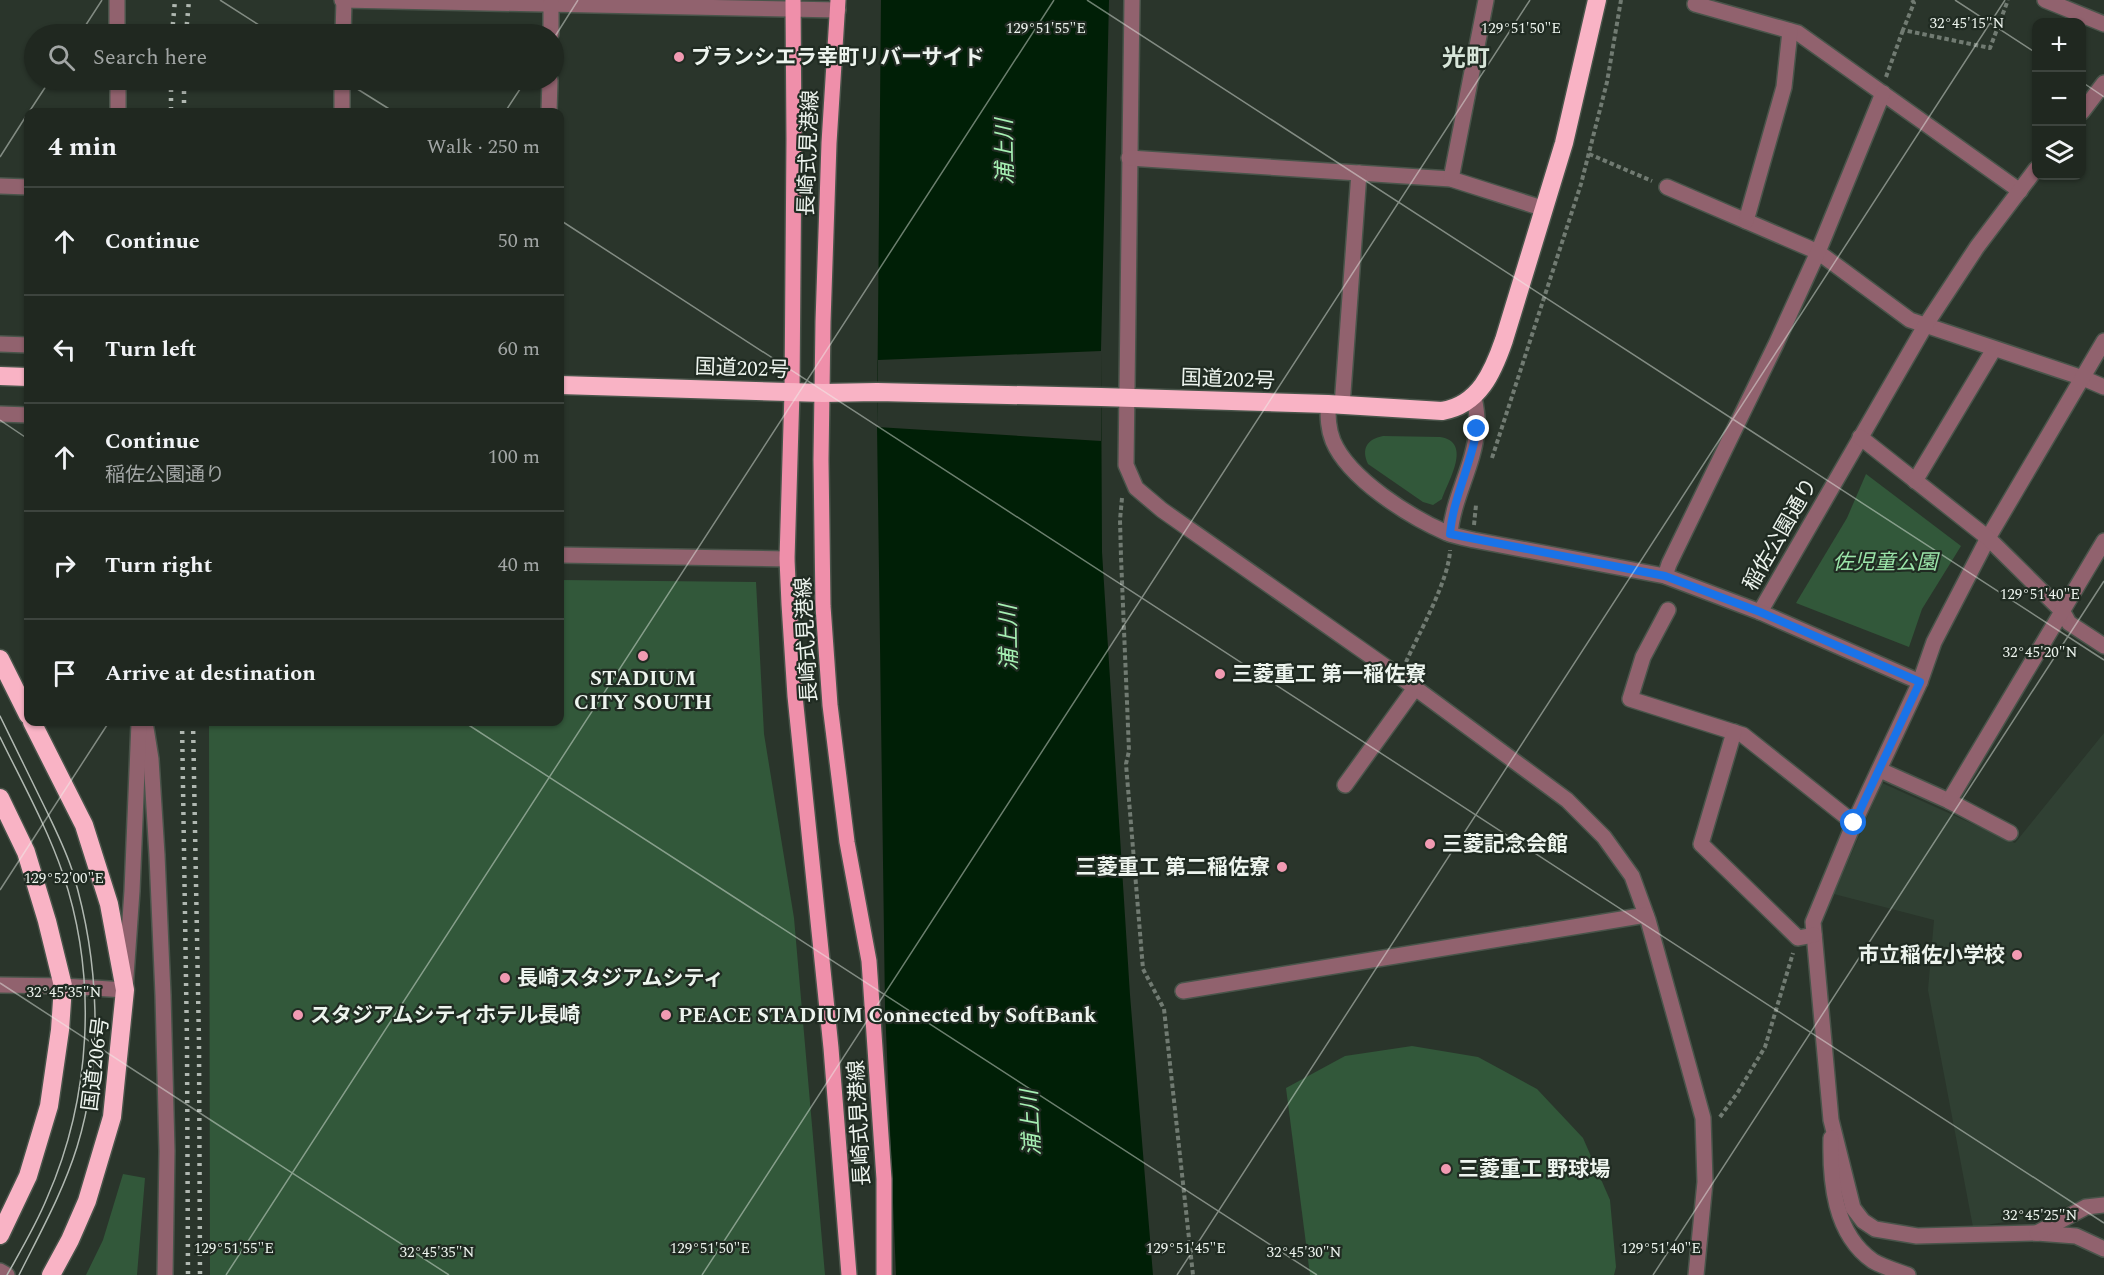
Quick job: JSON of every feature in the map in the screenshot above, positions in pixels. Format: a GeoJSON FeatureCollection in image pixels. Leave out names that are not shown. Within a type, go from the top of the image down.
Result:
{"type":"FeatureCollection","features":[{"type":"Feature","properties":{"kind":"highway"},"geometry":{"type":"LineString","coordinates":[[1474,397],[1489,377],[1497,360],[1545,209],[1564,143],[1597,0]]}},
{"type":"Feature","properties":{"kind":"highway"},"geometry":{"type":"LineString","coordinates":[[0,376],[24,377]]}},
{"type":"Feature","properties":{"kind":"highway","name":"国道202号"},"geometry":{"type":"LineString","coordinates":[[564,385],[823,393],[1101,397],[1442,411],[1456,407],[1474,397]]}},
{"type":"Feature","properties":{"kind":"highway"},"geometry":{"type":"LineString","coordinates":[[0,659],[24,707]]}},
{"type":"Feature","properties":{"kind":"highway","name":"国道206号"},"geometry":{"type":"LineString","coordinates":[[34,726],[84,825],[109,904],[125,990],[112,1117],[87,1201],[51,1275]]}},
{"type":"Feature","properties":{"kind":"highway","name":"国道206号"},"geometry":{"type":"LineString","coordinates":[[0,798],[26,852],[47,921],[63,986],[60,1030],[49,1106],[28,1176],[0,1235]]}},
{"type":"Feature","properties":{"kind":"main road","name":"長崎式見港線"},"geometry":{"type":"LineString","coordinates":[[793,5],[792,392],[787,559],[795,696],[831,1048],[849,1275]]}},
{"type":"Feature","properties":{"kind":"main road","name":"長崎式見港線"},"geometry":{"type":"LineString","coordinates":[[838,5],[829,143],[823,322],[821,460],[823,595],[830,705],[847,842],[869,961],[884,1179],[884,1275]]}},
{"type":"Feature","properties":{"kind":"street"},"geometry":{"type":"LineString","coordinates":[[117,0],[117,24]]}},
{"type":"Feature","properties":{"kind":"street"},"geometry":{"type":"LineString","coordinates":[[343,24],[343,0],[838,5]]}},
{"type":"Feature","properties":{"kind":"street"},"geometry":{"type":"LineString","coordinates":[[1132,0],[1126,465],[1136,488],[1162,510],[1399,676],[1567,800],[1604,837],[1632,876],[1647,915],[1703,1118],[1705,1182],[1695,1275]]}},
{"type":"Feature","properties":{"kind":"street"},"geometry":{"type":"LineString","coordinates":[[1451,179],[1486,0]]}},
{"type":"Feature","properties":{"kind":"street"},"geometry":{"type":"LineString","coordinates":[[2045,0],[2104,24]]}},
{"type":"Feature","properties":{"kind":"street"},"geometry":{"type":"LineString","coordinates":[[551,3],[551,24]]}},
{"type":"Feature","properties":{"kind":"street"},"geometry":{"type":"LineString","coordinates":[[1695,4],[1798,33],[2020,191]]}},
{"type":"Feature","properties":{"kind":"street"},"geometry":{"type":"LineString","coordinates":[[1746,221],[1784,87],[1790,31]]}},
{"type":"Feature","properties":{"kind":"street"},"geometry":{"type":"LineString","coordinates":[[2086,107],[2104,83]]}},
{"type":"Feature","properties":{"kind":"street"},"geometry":{"type":"LineString","coordinates":[[118,90],[118,108]]}},
{"type":"Feature","properties":{"kind":"street"},"geometry":{"type":"LineString","coordinates":[[342,90],[342,108]]}},
{"type":"Feature","properties":{"kind":"street"},"geometry":{"type":"LineString","coordinates":[[549,108],[550,90]]}},
{"type":"Feature","properties":{"kind":"street"},"geometry":{"type":"LineString","coordinates":[[1665,576],[1668,564],[1776,344],[1818,252],[1883,93]]}},
{"type":"Feature","properties":{"kind":"street"},"geometry":{"type":"LineString","coordinates":[[1129,158],[1451,179],[1545,209]]}},
{"type":"Feature","properties":{"kind":"street","name":"稲佐公園通り"},"geometry":{"type":"LineString","coordinates":[[1359,173],[1335,405],[1329,430],[1339,453],[1352,470],[1401,507],[1450,534],[1665,576],[1760,612],[1925,326],[1977,246],[2032,175]]}},
{"type":"Feature","properties":{"kind":"street"},"geometry":{"type":"LineString","coordinates":[[0,186],[24,187]]}},
{"type":"Feature","properties":{"kind":"street"},"geometry":{"type":"LineString","coordinates":[[1666,187],[1818,252],[1910,320],[2104,387]]}},
{"type":"Feature","properties":{"kind":"street"},"geometry":{"type":"LineString","coordinates":[[1908,1275],[1873,1260],[1858,1246],[1838,1213],[1833,1189],[1830,1153],[1831,1120],[1813,922],[1854,823],[1920,682],[1934,642],[1988,538],[2104,341]]}},
{"type":"Feature","properties":{"kind":"street"},"geometry":{"type":"LineString","coordinates":[[0,344],[24,345]]}},
{"type":"Feature","properties":{"kind":"street"},"geometry":{"type":"LineString","coordinates":[[1915,481],[1994,349]]}},
{"type":"Feature","properties":{"kind":"street"},"geometry":{"type":"LineString","coordinates":[[1450,534],[1452,516],[1476,438],[1478,419],[1474,397]]}},
{"type":"Feature","properties":{"kind":"street"},"geometry":{"type":"LineString","coordinates":[[0,414],[24,415]]}},
{"type":"Feature","properties":{"kind":"street"},"geometry":{"type":"LineString","coordinates":[[1860,437],[1988,538],[2063,612],[2069,623],[2104,646]]}},
{"type":"Feature","properties":{"kind":"street"},"geometry":{"type":"LineString","coordinates":[[1949,801],[2104,541]]}},
{"type":"Feature","properties":{"kind":"street"},"geometry":{"type":"LineString","coordinates":[[564,555],[787,559]]}},
{"type":"Feature","properties":{"kind":"street"},"geometry":{"type":"LineString","coordinates":[[1668,610],[1643,657],[1630,699],[1743,735],[1854,823]]}},
{"type":"Feature","properties":{"kind":"street"},"geometry":{"type":"LineString","coordinates":[[1760,612],[1920,682]]}},
{"type":"Feature","properties":{"kind":"street"},"geometry":{"type":"LineString","coordinates":[[1345,785],[1415,688]]}},
{"type":"Feature","properties":{"kind":"street"},"geometry":{"type":"LineString","coordinates":[[0,986],[63,986],[125,990],[132,891],[139,726]]}},
{"type":"Feature","properties":{"kind":"street"},"geometry":{"type":"LineString","coordinates":[[146,726],[151,759],[163,995],[166,1151],[165,1275]]}},
{"type":"Feature","properties":{"kind":"street"},"geometry":{"type":"LineString","coordinates":[[1734,732],[1701,844],[1798,938],[1814,935]]}},
{"type":"Feature","properties":{"kind":"street"},"geometry":{"type":"LineString","coordinates":[[1880,770],[1949,801],[2010,833]]}},
{"type":"Feature","properties":{"kind":"street"},"geometry":{"type":"LineString","coordinates":[[1183,991],[1647,915]]}},
{"type":"Feature","properties":{"kind":"street"},"geometry":{"type":"LineString","coordinates":[[1831,1120],[1853,1208],[1863,1221],[1875,1229],[1917,1236],[2037,1233],[2076,1236],[2104,1248]]}},
{"type":"Feature","properties":{"kind":"street"},"geometry":{"type":"LineString","coordinates":[[2037,1233],[2086,1207],[2104,1205]]}},
{"type":"Feature","properties":{"kind":"street"},"geometry":{"type":"LineString","coordinates":[[0,1271],[7,1275]]}},
{"type":"Feature","properties":{"kind":"path"},"geometry":{"type":"LineString","coordinates":[[1489,465],[1574,207],[1607,82],[1621,0]]}},
{"type":"Feature","properties":{"kind":"path"},"geometry":{"type":"LineString","coordinates":[[1883,93],[1884,82],[1914,3],[1912,0]]}},
{"type":"Feature","properties":{"kind":"path"},"geometry":{"type":"LineString","coordinates":[[1903,30],[1990,48],[2008,0]]}},
{"type":"Feature","properties":{"kind":"path"},"geometry":{"type":"LineString","coordinates":[[1589,154],[1666,187]]}},
{"type":"Feature","properties":{"kind":"path"},"geometry":{"type":"LineString","coordinates":[[1126,465],[1120,520],[1129,751],[1126,764],[1143,969],[1164,1009],[1193,1275]]}},
{"type":"Feature","properties":{"kind":"path"},"geometry":{"type":"LineString","coordinates":[[1474,540],[1475,510],[1479,499]]}},
{"type":"Feature","properties":{"kind":"path"},"geometry":{"type":"LineString","coordinates":[[1399,676],[1444,578],[1449,562],[1450,534]]}},
{"type":"Feature","properties":{"kind":"path"},"geometry":{"type":"LineString","coordinates":[[1738,1092],[1765,1047],[1791,958]]}},
{"type":"Feature","properties":{"kind":"shaded area","name":"市立稲佐小学校"},"geometry":{"type":"Polygon","coordinates":[[[2104,733],[2104,1199],[2074,1203],[2044,1216],[1973,1227],[1928,990],[1934,920],[1834,894],[1882,783],[2015,843],[2104,733]]]}},
{"type":"Feature","properties":{"kind":"green space"},"geometry":{"type":"Polygon","coordinates":[[[1377,437],[1440,437],[1450,440],[1455,446],[1456,463],[1442,499],[1433,505],[1423,502],[1368,464],[1365,454],[1367,445],[1377,437]]]}},
{"type":"Feature","properties":{"kind":"green space","name":"佐児童公園"},"geometry":{"type":"Polygon","coordinates":[[[1866,474],[1961,546],[1922,609],[1909,647],[1796,603],[1847,518],[1866,474]]]}},
{"type":"Feature","properties":{"kind":"green space","name":"長崎スタジアムシティ"},"geometry":{"type":"Polygon","coordinates":[[[564,580],[756,582],[764,734],[794,918],[825,1275],[210,1275],[209,726],[564,726],[564,580]]]}},
{"type":"Feature","properties":{"kind":"green space","name":"三菱重工 野球場"},"geometry":{"type":"Polygon","coordinates":[[[1412,1046],[1478,1057],[1537,1089],[1583,1138],[1610,1200],[1616,1267],[1614,1275],[1310,1275],[1286,1088],[1345,1056],[1412,1046]]]}},
{"type":"Feature","properties":{"kind":"green space"},"geometry":{"type":"Polygon","coordinates":[[[123,1174],[145,1178],[137,1275],[86,1275],[103,1240],[123,1174]]]}},
{"type":"Feature","properties":{"kind":"water","name":"浦上川"},"geometry":{"type":"Polygon","coordinates":[[[881,0],[1109,0],[1101,351],[1102,552],[1130,995],[1153,1275],[896,1275],[885,1007],[877,427],[881,0]]]}},
{"type":"Feature","properties":{"kind":"pier"},"geometry":{"type":"Polygon","coordinates":[[[1101,351],[1101,441],[877,427],[878,360],[1101,351]]]}},
{"type":"Feature","properties":{"kind":"tram line"},"geometry":{"type":"LineString","coordinates":[[0,716],[58,836],[73,873],[88,940],[95,1010],[91,1079],[86,1114],[77,1147],[58,1196],[19,1275]]}},
{"type":"Feature","properties":{"kind":"tram line"},"geometry":{"type":"LineString","coordinates":[[0,737],[42,822],[63,874],[74,914],[85,996],[85,1038],[81,1079],[62,1160],[33,1228],[7,1275]]}},
{"type":"Feature","properties":{"kind":"railway"},"geometry":{"type":"LineString","coordinates":[[173,24],[175,0]]}},
{"type":"Feature","properties":{"kind":"railway"},"geometry":{"type":"LineString","coordinates":[[187,24],[189,0]]}},
{"type":"Feature","properties":{"kind":"railway"},"geometry":{"type":"LineString","coordinates":[[171,90],[171,108]]}},
{"type":"Feature","properties":{"kind":"railway"},"geometry":{"type":"LineString","coordinates":[[184,90],[184,108]]}},
{"type":"Feature","properties":{"kind":"railway"},"geometry":{"type":"LineString","coordinates":[[182,726],[188,1275]]}},
{"type":"Feature","properties":{"kind":"railway"},"geometry":{"type":"LineString","coordinates":[[193,726],[199,1043],[200,1275]]}},
{"type":"Feature","properties":{"kind":"place","name":"ブランシエラ幸町リバーサイド"},"geometry":{"type":"Point","coordinates":[679,57]}},
{"type":"Feature","properties":{"kind":"place","name":"STADIUM CITY SOUTH"},"geometry":{"type":"Point","coordinates":[643,656]}},
{"type":"Feature","properties":{"kind":"place","name":"三菱重工 第一稲佐寮"},"geometry":{"type":"Point","coordinates":[1220,674]}},
{"type":"Feature","properties":{"kind":"place","name":"三菱記念会館"},"geometry":{"type":"Point","coordinates":[1430,844]}},
{"type":"Feature","properties":{"kind":"place","name":"三菱重工 第二稲佐寮"},"geometry":{"type":"Point","coordinates":[1282,867]}},
{"type":"Feature","properties":{"kind":"place","name":"市立稲佐小学校"},"geometry":{"type":"Point","coordinates":[2017,955]}},
{"type":"Feature","properties":{"kind":"place","name":"長崎スタジアムシティ"},"geometry":{"type":"Point","coordinates":[505,978]}},
{"type":"Feature","properties":{"kind":"place","name":"スタジアムシティホテル長崎"},"geometry":{"type":"Point","coordinates":[298,1015]}},
{"type":"Feature","properties":{"kind":"place","name":"PEACE STADIUM Connected by SoftBank"},"geometry":{"type":"Point","coordinates":[666,1015]}},
{"type":"Feature","properties":{"kind":"place","name":"三菱重工 野球場"},"geometry":{"type":"Point","coordinates":[1446,1169]}},
{"type":"Feature","properties":{"kind":"district","name":"光町"},"geometry":{"type":"Point","coordinates":[1466,58]}},
{"type":"Feature","properties":{"kind":"route"},"geometry":{"type":"LineString","coordinates":[[1477,429],[1473,452],[1452,516],[1450,534],[1665,576],[1760,612],[1920,682],[1854,823]]}}]}
